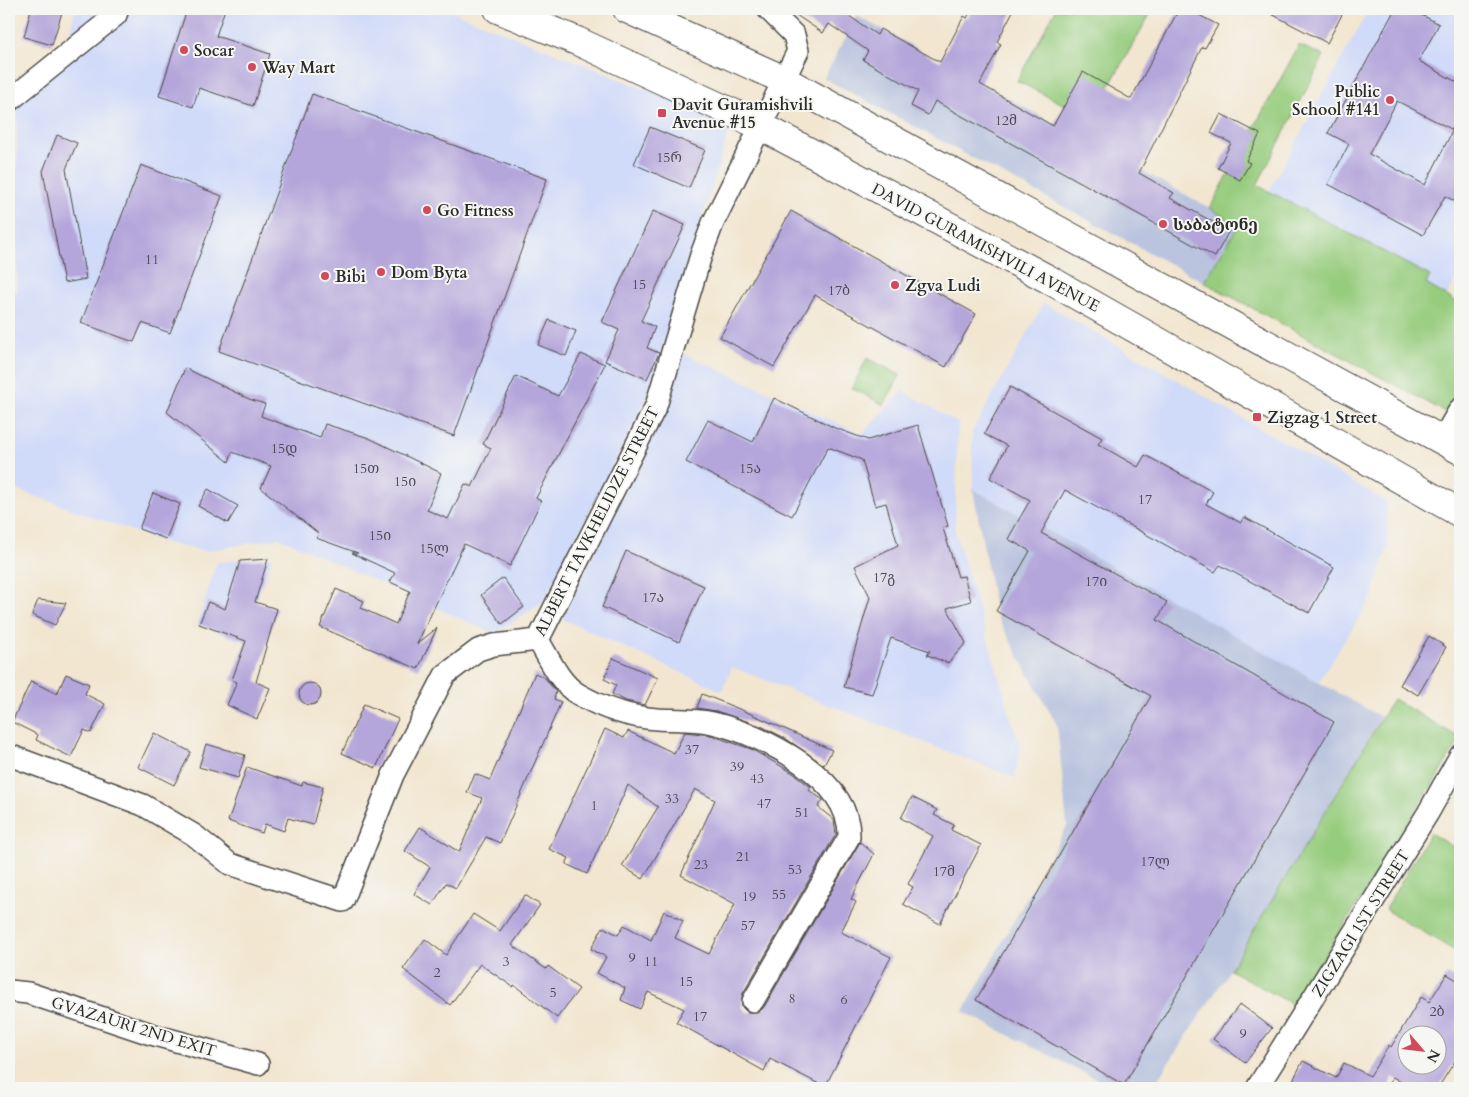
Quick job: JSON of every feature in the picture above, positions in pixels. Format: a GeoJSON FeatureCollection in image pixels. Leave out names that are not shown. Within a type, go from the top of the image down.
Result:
{"type":"FeatureCollection","features":[{"type":"Feature","properties":{"kind":"main road","name":"DAVID GURAMISHVILI AVENUE"},"geometry":{"type":"LineString","coordinates":[[498,9],[577,41],[759,125],[1048,279],[1460,513]]}},
{"type":"Feature","properties":{"kind":"main road"},"geometry":{"type":"LineString","coordinates":[[627,9],[782,79],[1451,445]]}},
{"type":"Feature","properties":{"kind":"street"},"geometry":{"type":"LineString","coordinates":[[9,101],[116,15],[118,9]]}},
{"type":"Feature","properties":{"kind":"street","name":"ALBERT TAVKHELIDZE STREET"},"geometry":{"type":"LineString","coordinates":[[9,755],[143,805],[194,835],[230,864],[343,901],[392,775],[445,675],[478,650],[494,645],[538,640],[656,406],[701,255],[713,223],[759,125],[798,51],[794,35],[768,9]]}},
{"type":"Feature","properties":{"kind":"street"},"geometry":{"type":"LineString","coordinates":[[1451,445],[1460,409]]}},
{"type":"Feature","properties":{"kind":"street"},"geometry":{"type":"LineString","coordinates":[[538,640],[562,680],[576,693],[611,711],[654,719],[710,723],[738,730],[793,757],[828,785],[847,814],[849,837],[753,1001]]}},
{"type":"Feature","properties":{"kind":"street","name":"ZIGZAGI 1ST STREET"},"geometry":{"type":"LineString","coordinates":[[1257,1088],[1428,812],[1460,756]]}},
{"type":"Feature","properties":{"kind":"street","name":"GVAZAURI 2ND EXIT"},"geometry":{"type":"LineString","coordinates":[[9,991],[28,993],[151,1034],[258,1064]]}},
{"type":"Feature","properties":{"kind":"shaded area"},"geometry":{"type":"Polygon","coordinates":[[[75,9],[446,9],[731,124],[646,400],[543,602],[495,634],[280,538],[205,551],[169,544],[9,487],[9,292],[17,292],[17,103],[67,46],[75,9]]]}},
{"type":"Feature","properties":{"kind":"shaded area","name":"Public School #141"},"geometry":{"type":"Polygon","coordinates":[[[1369,9],[1460,9],[1460,272],[1447,296],[1425,284],[1429,276],[1269,191],[1369,9]]]}},
{"type":"Feature","properties":{"kind":"shaded area"},"geometry":{"type":"Polygon","coordinates":[[[857,16],[1210,208],[1238,226],[1204,282],[824,78],[857,16]]]}},
{"type":"Feature","properties":{"kind":"shaded area"},"geometry":{"type":"Polygon","coordinates":[[[1044,303],[1387,502],[1388,546],[1372,597],[1318,683],[973,489],[972,432],[1044,303]]]}},
{"type":"Feature","properties":{"kind":"shaded area"},"geometry":{"type":"Polygon","coordinates":[[[682,353],[862,434],[903,391],[958,423],[955,531],[1020,747],[1015,778],[732,667],[722,691],[562,619],[668,404],[682,353]]]}},
{"type":"Feature","properties":{"kind":"shaded area"},"geometry":{"type":"Polygon","coordinates":[[[973,489],[1381,717],[1230,970],[1152,1088],[1115,1088],[963,1012],[1067,826],[1057,725],[996,615],[973,489]]]}},
{"type":"Feature","properties":{"kind":"shaded area"},"geometry":{"type":"Polygon","coordinates":[[[273,557],[241,641],[197,624],[217,562],[273,557]]]}},
{"type":"Feature","properties":{"kind":"green space"},"geometry":{"type":"Polygon","coordinates":[[[1056,9],[1153,9],[1091,118],[1017,81],[1056,9]]]}},
{"type":"Feature","properties":{"kind":"green space"},"geometry":{"type":"Polygon","coordinates":[[[1299,45],[1324,56],[1257,185],[1430,276],[1426,284],[1460,304],[1460,390],[1447,413],[1204,282],[1238,226],[1210,208],[1299,45]]]}},
{"type":"Feature","properties":{"kind":"green space"},"geometry":{"type":"Polygon","coordinates":[[[867,358],[900,375],[884,405],[852,388],[867,358]]]}},
{"type":"Feature","properties":{"kind":"green space"},"geometry":{"type":"Polygon","coordinates":[[[1393,699],[1460,738],[1460,740],[1294,1005],[1230,970],[1393,699]]]}},
{"type":"Feature","properties":{"kind":"green space"},"geometry":{"type":"Polygon","coordinates":[[[1430,833],[1460,851],[1460,954],[1385,909],[1430,833]]]}},
{"type":"Feature","properties":{"kind":"building"},"geometry":{"type":"Polygon","coordinates":[[[31,9],[63,9],[52,45],[24,37],[31,9]]]}},
{"type":"Feature","properties":{"kind":"building"},"geometry":{"type":"Polygon","coordinates":[[[187,9],[225,9],[216,36],[270,54],[253,106],[199,88],[193,107],[159,96],[187,9]]]}},
{"type":"Feature","properties":{"kind":"building"},"geometry":{"type":"Polygon","coordinates":[[[787,9],[839,9],[877,35],[880,29],[940,62],[964,16],[967,18],[972,9],[1014,9],[997,42],[1001,44],[980,84],[1053,126],[1083,72],[1131,99],[1179,9],[1200,9],[1197,14],[1218,25],[1205,48],[1202,47],[1139,173],[1174,193],[1170,198],[1229,231],[1215,257],[935,101],[928,115],[911,106],[918,91],[863,60],[868,51],[829,24],[823,33],[787,9]]]}},
{"type":"Feature","properties":{"kind":"building"},"geometry":{"type":"Polygon","coordinates":[[[1262,9],[1345,9],[1327,43],[1262,9]]]}},
{"type":"Feature","properties":{"kind":"building"},"geometry":{"type":"Polygon","coordinates":[[[1395,9],[1410,9],[1439,24],[1419,61],[1460,84],[1460,204],[1445,196],[1423,235],[1328,184],[1349,144],[1328,133],[1395,9]],[[1397,101],[1369,154],[1425,185],[1453,130],[1397,101]]]}},
{"type":"Feature","properties":{"kind":"building","name":"Dom Byta"},"geometry":{"type":"Polygon","coordinates":[[[312,94],[547,179],[454,436],[219,351],[312,94]]]}},
{"type":"Feature","properties":{"kind":"building"},"geometry":{"type":"Polygon","coordinates":[[[1221,114],[1260,134],[1246,161],[1250,163],[1240,180],[1218,168],[1231,143],[1211,133],[1221,114]]]}},
{"type":"Feature","properties":{"kind":"building"},"geometry":{"type":"Polygon","coordinates":[[[650,127],[705,150],[689,188],[634,164],[650,127]]]}},
{"type":"Feature","properties":{"kind":"building"},"geometry":{"type":"Polygon","coordinates":[[[57,135],[77,143],[66,169],[86,279],[64,283],[43,171],[57,135]]]}},
{"type":"Feature","properties":{"kind":"building"},"geometry":{"type":"Polygon","coordinates":[[[141,165],[222,196],[170,333],[142,323],[134,342],[81,323],[141,165]]]}},
{"type":"Feature","properties":{"kind":"building"},"geometry":{"type":"Polygon","coordinates":[[[653,211],[685,225],[641,321],[655,327],[647,348],[659,353],[647,379],[605,361],[619,330],[602,322],[653,211]]]}},
{"type":"Feature","properties":{"kind":"building"},"geometry":{"type":"Polygon","coordinates":[[[791,211],[976,314],[946,367],[815,295],[774,367],[720,337],[791,211]]]}},
{"type":"Feature","properties":{"kind":"building"},"geometry":{"type":"Polygon","coordinates":[[[549,320],[576,331],[566,356],[538,345],[549,320]]]}},
{"type":"Feature","properties":{"kind":"building"},"geometry":{"type":"Polygon","coordinates":[[[581,354],[605,364],[536,498],[541,501],[510,566],[464,544],[417,644],[437,628],[418,669],[320,627],[336,589],[364,601],[361,608],[396,624],[410,591],[390,582],[395,573],[352,553],[358,553],[316,538],[319,534],[261,488],[271,466],[232,452],[229,462],[167,412],[185,368],[249,399],[265,404],[261,416],[320,438],[325,424],[369,438],[441,473],[427,510],[448,519],[465,484],[472,487],[491,448],[483,444],[516,376],[558,396],[581,354]]]}},
{"type":"Feature","properties":{"kind":"building"},"geometry":{"type":"Polygon","coordinates":[[[1010,387],[1102,438],[1098,444],[1138,467],[1145,455],[1213,492],[1206,504],[1241,523],[1244,517],[1334,567],[1309,613],[1220,565],[1215,572],[1065,490],[1041,533],[1167,602],[1157,620],[1334,722],[1124,1085],[976,1000],[1151,696],[996,611],[1030,551],[1008,539],[1030,500],[990,478],[1007,446],[984,434],[1010,387]]]}},
{"type":"Feature","properties":{"kind":"building"},"geometry":{"type":"Polygon","coordinates":[[[774,398],[835,428],[868,440],[918,425],[948,526],[943,528],[958,577],[964,576],[971,601],[947,608],[966,643],[948,663],[927,655],[930,651],[891,638],[872,694],[844,687],[870,597],[855,566],[898,545],[886,503],[875,506],[862,460],[828,447],[792,516],[686,462],[708,420],[753,442],[774,398]]]}},
{"type":"Feature","properties":{"kind":"building"},"geometry":{"type":"Polygon","coordinates":[[[208,489],[238,506],[228,523],[198,506],[208,489]]]}},
{"type":"Feature","properties":{"kind":"building"},"geometry":{"type":"Polygon","coordinates":[[[153,493],[180,504],[166,539],[139,529],[153,493]]]}},
{"type":"Feature","properties":{"kind":"building"},"geometry":{"type":"Polygon","coordinates":[[[626,551],[704,586],[679,642],[602,607],[626,551]]]}},
{"type":"Feature","properties":{"kind":"building"},"geometry":{"type":"Polygon","coordinates":[[[268,559],[255,602],[277,609],[256,682],[270,688],[257,719],[227,705],[237,682],[232,680],[246,641],[199,624],[208,602],[225,609],[240,561],[268,559]]]}},
{"type":"Feature","properties":{"kind":"building"},"geometry":{"type":"Polygon","coordinates":[[[503,578],[524,607],[502,624],[481,595],[503,578]]]}},
{"type":"Feature","properties":{"kind":"building"},"geometry":{"type":"Polygon","coordinates":[[[38,600],[66,603],[55,625],[32,615],[38,600]]]}},
{"type":"Feature","properties":{"kind":"building"},"geometry":{"type":"Polygon","coordinates":[[[1429,636],[1446,647],[1418,695],[1400,685],[1429,636]]]}},
{"type":"Feature","properties":{"kind":"building"},"geometry":{"type":"Polygon","coordinates":[[[613,658],[658,678],[645,705],[626,701],[612,694],[616,685],[604,679],[613,658]]]}},
{"type":"Feature","properties":{"kind":"building"},"geometry":{"type":"Polygon","coordinates":[[[535,673],[545,678],[556,692],[554,699],[561,702],[500,843],[486,837],[456,888],[446,883],[432,905],[414,894],[430,867],[405,851],[420,827],[459,852],[482,798],[467,792],[475,774],[490,780],[535,673]]]}},
{"type":"Feature","properties":{"kind":"building"},"geometry":{"type":"Polygon","coordinates":[[[66,674],[89,684],[85,694],[105,704],[91,733],[84,730],[71,757],[36,740],[38,735],[12,722],[31,681],[57,694],[66,674]]]}},
{"type":"Feature","properties":{"kind":"building"},"geometry":{"type":"Polygon","coordinates":[[[310,683],[318,686],[321,694],[318,702],[310,705],[302,702],[299,694],[302,686],[310,683]]]}},
{"type":"Feature","properties":{"kind":"building"},"geometry":{"type":"Polygon","coordinates":[[[702,694],[832,750],[824,765],[785,738],[761,726],[716,711],[697,708],[702,694]]]}},
{"type":"Feature","properties":{"kind":"building"},"geometry":{"type":"Polygon","coordinates":[[[364,704],[398,719],[376,768],[342,753],[364,704]]]}},
{"type":"Feature","properties":{"kind":"building"},"geometry":{"type":"Polygon","coordinates":[[[605,729],[624,738],[628,731],[674,753],[685,732],[710,735],[751,749],[793,773],[811,787],[809,790],[823,800],[818,807],[834,820],[836,834],[742,995],[742,1007],[747,1012],[759,1012],[764,1007],[860,842],[874,854],[851,899],[856,902],[841,932],[891,957],[825,1087],[770,1059],[764,1071],[676,1022],[684,1009],[648,992],[640,1009],[621,1000],[625,988],[597,973],[606,957],[591,949],[603,927],[618,935],[624,925],[651,940],[664,911],[683,921],[675,938],[709,954],[735,904],[681,875],[715,800],[695,789],[643,879],[622,866],[658,807],[628,785],[587,874],[566,864],[569,858],[549,849],[605,729]]]}},
{"type":"Feature","properties":{"kind":"building"},"geometry":{"type":"Polygon","coordinates":[[[154,733],[191,752],[174,785],[138,767],[154,733]]]}},
{"type":"Feature","properties":{"kind":"building"},"geometry":{"type":"Polygon","coordinates":[[[206,744],[245,755],[238,778],[199,767],[206,744]]]}},
{"type":"Feature","properties":{"kind":"building"},"geometry":{"type":"Polygon","coordinates":[[[247,767],[302,786],[303,782],[323,787],[313,825],[288,818],[284,831],[265,824],[262,833],[228,821],[247,767]]]}},
{"type":"Feature","properties":{"kind":"building"},"geometry":{"type":"Polygon","coordinates":[[[912,797],[937,810],[934,815],[954,825],[951,830],[981,845],[940,924],[903,904],[913,887],[908,884],[933,836],[901,818],[912,797]]]}},
{"type":"Feature","properties":{"kind":"building"},"geometry":{"type":"Polygon","coordinates":[[[525,895],[540,905],[512,945],[546,969],[548,966],[579,989],[557,1018],[514,985],[513,987],[480,964],[450,1005],[403,969],[425,939],[446,955],[473,914],[500,931],[525,895]]]}},
{"type":"Feature","properties":{"kind":"building"},"geometry":{"type":"Polygon","coordinates":[[[1447,974],[1460,982],[1460,1053],[1438,1088],[1410,1088],[1393,1077],[1389,1085],[1395,1088],[1289,1088],[1303,1061],[1336,1078],[1344,1063],[1370,1076],[1389,1045],[1391,1047],[1396,1039],[1396,1074],[1446,1074],[1446,1024],[1405,1024],[1421,997],[1429,1002],[1447,974]]]}},
{"type":"Feature","properties":{"kind":"building"},"geometry":{"type":"Polygon","coordinates":[[[1240,1004],[1272,1028],[1245,1063],[1213,1039],[1240,1004]]]}},
{"type":"Feature","properties":{"kind":"place","name":"Socar"},"geometry":{"type":"Point","coordinates":[184,50]}},
{"type":"Feature","properties":{"kind":"place","name":"Way Mart"},"geometry":{"type":"Point","coordinates":[252,67]}},
{"type":"Feature","properties":{"kind":"place","name":"Public School #141"},"geometry":{"type":"Point","coordinates":[1390,100]}},
{"type":"Feature","properties":{"kind":"place","name":"Davit Guramishvili Avenue #15"},"geometry":{"type":"Point","coordinates":[662,113]}},
{"type":"Feature","properties":{"kind":"place","name":"Go Fitness"},"geometry":{"type":"Point","coordinates":[427,210]}},
{"type":"Feature","properties":{"kind":"place","name":"საბატონე"},"geometry":{"type":"Point","coordinates":[1163,224]}},
{"type":"Feature","properties":{"kind":"place","name":"Dom Byta"},"geometry":{"type":"Point","coordinates":[381,272]}},
{"type":"Feature","properties":{"kind":"place","name":"Bibi"},"geometry":{"type":"Point","coordinates":[325,276]}},
{"type":"Feature","properties":{"kind":"place","name":"Zgva Ludi"},"geometry":{"type":"Point","coordinates":[895,285]}},
{"type":"Feature","properties":{"kind":"place","name":"Zigzag 1 Street"},"geometry":{"type":"Point","coordinates":[1257,417]}}]}
